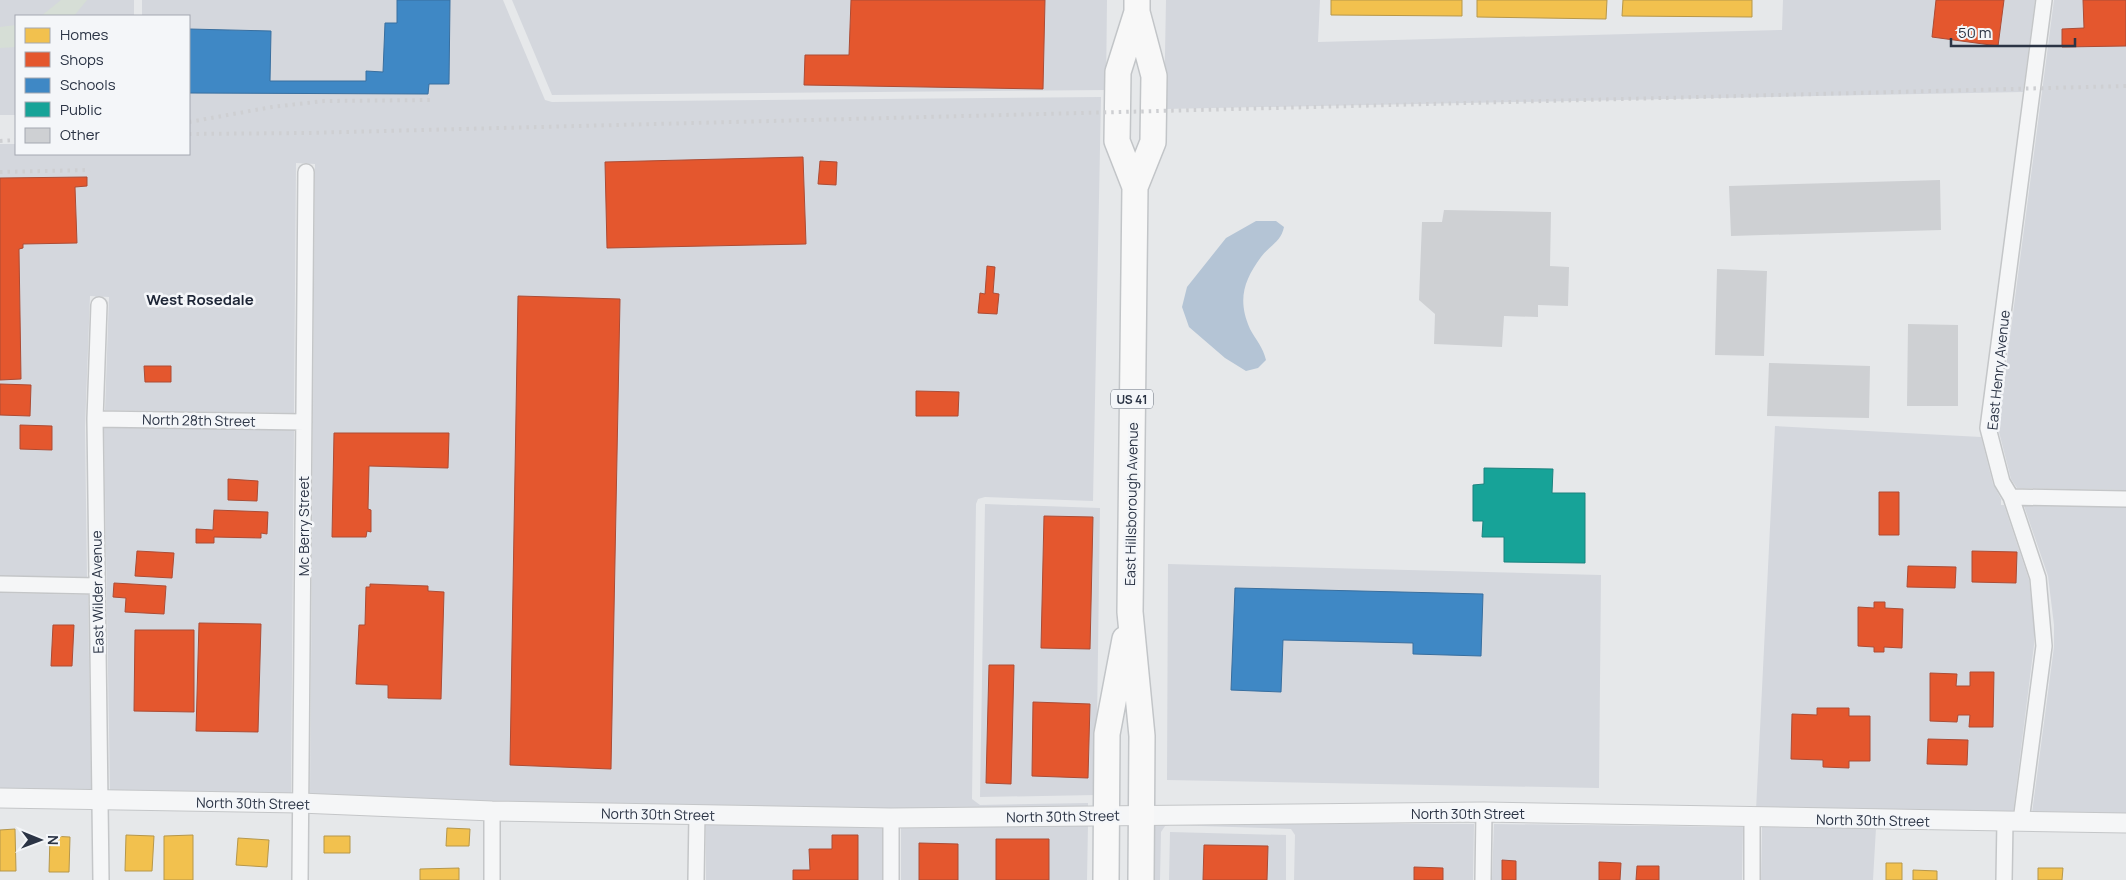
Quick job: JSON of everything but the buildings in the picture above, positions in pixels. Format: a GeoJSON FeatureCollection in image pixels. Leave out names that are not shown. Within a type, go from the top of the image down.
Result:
{"type":"FeatureCollection","features":[{"type":"Feature","properties":{"kind":"main road","name":"East Hillsborough Avenue"},"geometry":{"type":"LineString","coordinates":[[1135,187],[1117,141],[1118,72],[1137,6]]}},
{"type":"Feature","properties":{"kind":"main road","name":"East Hillsborough Avenue"},"geometry":{"type":"LineString","coordinates":[[1137,6],[1154,76],[1153,142],[1135,187],[1130,612],[1142,736],[1141,880]]}},
{"type":"Feature","properties":{"kind":"main road","name":"East Hillsborough Avenue"},"geometry":{"type":"LineString","coordinates":[[1106,880],[1107,734],[1130,612]]}},
{"type":"Feature","properties":{"kind":"street","name":"East Henry Avenue"},"geometry":{"type":"LineString","coordinates":[[2004,880],[2044,646],[2044,626],[2038,578],[2011,497],[2002,482],[1988,428],[2044,0]]}},
{"type":"Feature","properties":{"kind":"street","name":"Mc Berry Street"},"geometry":{"type":"LineString","coordinates":[[300,880],[306,172]]}},
{"type":"Feature","properties":{"kind":"street","name":"East Wilder Avenue"},"geometry":{"type":"LineString","coordinates":[[99,305],[94,419],[101,880]]}},
{"type":"Feature","properties":{"kind":"street","name":"North 28th Street"},"geometry":{"type":"LineString","coordinates":[[94,419],[304,422]]}},
{"type":"Feature","properties":{"kind":"street"},"geometry":{"type":"LineString","coordinates":[[2011,497],[2126,499]]}},
{"type":"Feature","properties":{"kind":"street"},"geometry":{"type":"LineString","coordinates":[[0,584],[97,586]]}},
{"type":"Feature","properties":{"kind":"street","name":"North 30th Street"},"geometry":{"type":"LineString","coordinates":[[0,798],[300,803],[492,811],[892,818],[1484,812],[2126,823]]}},
{"type":"Feature","properties":{"kind":"street"},"geometry":{"type":"LineString","coordinates":[[492,811],[492,880]]}},
{"type":"Feature","properties":{"kind":"street"},"geometry":{"type":"LineString","coordinates":[[1483,880],[1484,812]]}},
{"type":"Feature","properties":{"kind":"street"},"geometry":{"type":"LineString","coordinates":[[696,880],[697,814]]}},
{"type":"Feature","properties":{"kind":"street"},"geometry":{"type":"LineString","coordinates":[[891,880],[892,818]]}},
{"type":"Feature","properties":{"kind":"street"},"geometry":{"type":"LineString","coordinates":[[1752,818],[1752,880]]}},
{"type":"Feature","properties":{"kind":"shaded area"},"geometry":{"type":"Polygon","coordinates":[[[0,0],[134,0],[134,15],[15,15],[15,115],[0,115],[0,0]]]}},
{"type":"Feature","properties":{"kind":"shaded area"},"geometry":{"type":"Polygon","coordinates":[[[61,0],[87,0],[75,15],[42,15],[61,0]]]}},
{"type":"Feature","properties":{"kind":"shaded area"},"geometry":{"type":"Polygon","coordinates":[[[142,0],[503,0],[545,100],[552,102],[1101,97],[1093,501],[985,497],[978,499],[976,504],[972,799],[980,805],[1088,803],[1088,807],[892,809],[492,802],[310,795],[315,164],[296,163],[294,413],[105,410],[109,297],[90,296],[85,427],[87,577],[0,576],[0,144],[15,144],[15,155],[190,155],[190,15],[142,15],[142,0]]]}},
{"type":"Feature","properties":{"kind":"shaded area"},"geometry":{"type":"Polygon","coordinates":[[[512,0],[1107,0],[1106,90],[552,95],[512,0]]]}},
{"type":"Feature","properties":{"kind":"shaded area"},"geometry":{"type":"Polygon","coordinates":[[[1166,0],[1320,0],[1318,42],[1782,30],[1783,0],[2035,0],[2023,92],[1164,109],[1166,0]]]}},
{"type":"Feature","properties":{"kind":"shaded area"},"geometry":{"type":"Polygon","coordinates":[[[2054,0],[2126,0],[2126,490],[2017,488],[2011,479],[1998,428],[2054,0]]]}},
{"type":"Feature","properties":{"kind":"shaded area"},"geometry":{"type":"Polygon","coordinates":[[[15,25],[15,47],[0,48],[0,27],[15,25]]]}},
{"type":"Feature","properties":{"kind":"shaded area"},"geometry":{"type":"Polygon","coordinates":[[[1775,426],[1981,437],[1993,484],[2001,499],[2001,505],[2004,505],[2029,580],[2034,626],[2034,645],[2013,813],[1756,810],[1775,426]]]}},
{"type":"Feature","properties":{"kind":"shaded area"},"geometry":{"type":"Polygon","coordinates":[[[104,427],[294,430],[291,794],[110,792],[104,427]]]}},
{"type":"Feature","properties":{"kind":"shaded area"},"geometry":{"type":"Polygon","coordinates":[[[985,504],[1100,508],[1096,795],[980,797],[985,504]]]}},
{"type":"Feature","properties":{"kind":"shaded area"},"geometry":{"type":"Polygon","coordinates":[[[2024,506],[2126,507],[2126,815],[2032,813],[2054,647],[2054,625],[2048,576],[2024,506]]]}},
{"type":"Feature","properties":{"kind":"shaded area"},"geometry":{"type":"Polygon","coordinates":[[[1168,564],[1601,575],[1599,788],[1167,780],[1168,564]]]}},
{"type":"Feature","properties":{"kind":"shaded area"},"geometry":{"type":"Polygon","coordinates":[[[0,593],[88,595],[91,791],[0,790],[0,593]]]}},
{"type":"Feature","properties":{"kind":"shaded area"},"geometry":{"type":"Polygon","coordinates":[[[706,823],[882,826],[882,880],[706,880],[706,823]]]}},
{"type":"Feature","properties":{"kind":"shaded area"},"geometry":{"type":"Polygon","coordinates":[[[1153,823],[1474,824],[1473,880],[1294,880],[1295,835],[1291,829],[1170,825],[1165,826],[1161,832],[1160,880],[1152,880],[1153,823]]]}},
{"type":"Feature","properties":{"kind":"shaded area"},"geometry":{"type":"Polygon","coordinates":[[[1088,824],[1087,880],[901,880],[901,826],[1088,824]]]}},
{"type":"Feature","properties":{"kind":"shaded area"},"geometry":{"type":"Polygon","coordinates":[[[1494,824],[1743,827],[1742,880],[1492,880],[1494,824]]]}},
{"type":"Feature","properties":{"kind":"shaded area"},"geometry":{"type":"Polygon","coordinates":[[[1762,827],[1876,828],[1873,880],[1761,880],[1762,827]]]}},
{"type":"Feature","properties":{"kind":"shaded area"},"geometry":{"type":"Polygon","coordinates":[[[1170,832],[1286,835],[1286,880],[1169,880],[1170,832]]]}},
{"type":"Feature","properties":{"kind":"water"},"geometry":{"type":"Polygon","coordinates":[[[1256,221],[1276,221],[1284,227],[1278,240],[1264,253],[1250,274],[1244,291],[1243,300],[1246,319],[1266,360],[1258,368],[1246,371],[1225,358],[1189,327],[1182,307],[1187,287],[1226,238],[1256,221]]]}},
{"type":"Feature","properties":{"kind":"railway"},"geometry":{"type":"LineString","coordinates":[[190,134],[307,133],[2126,86]]}},
{"type":"Feature","properties":{"kind":"railway"},"geometry":{"type":"LineString","coordinates":[[190,122],[272,107],[324,101],[433,100]]}},
{"type":"Feature","properties":{"kind":"railway"},"geometry":{"type":"LineString","coordinates":[[0,141],[15,140]]}},
{"type":"Feature","properties":{"kind":"railway"},"geometry":{"type":"LineString","coordinates":[[0,172],[90,170]]}},
{"type":"Feature","properties":{"kind":"district","name":"West Rosedale"},"geometry":{"type":"Point","coordinates":[200,299]}}]}
